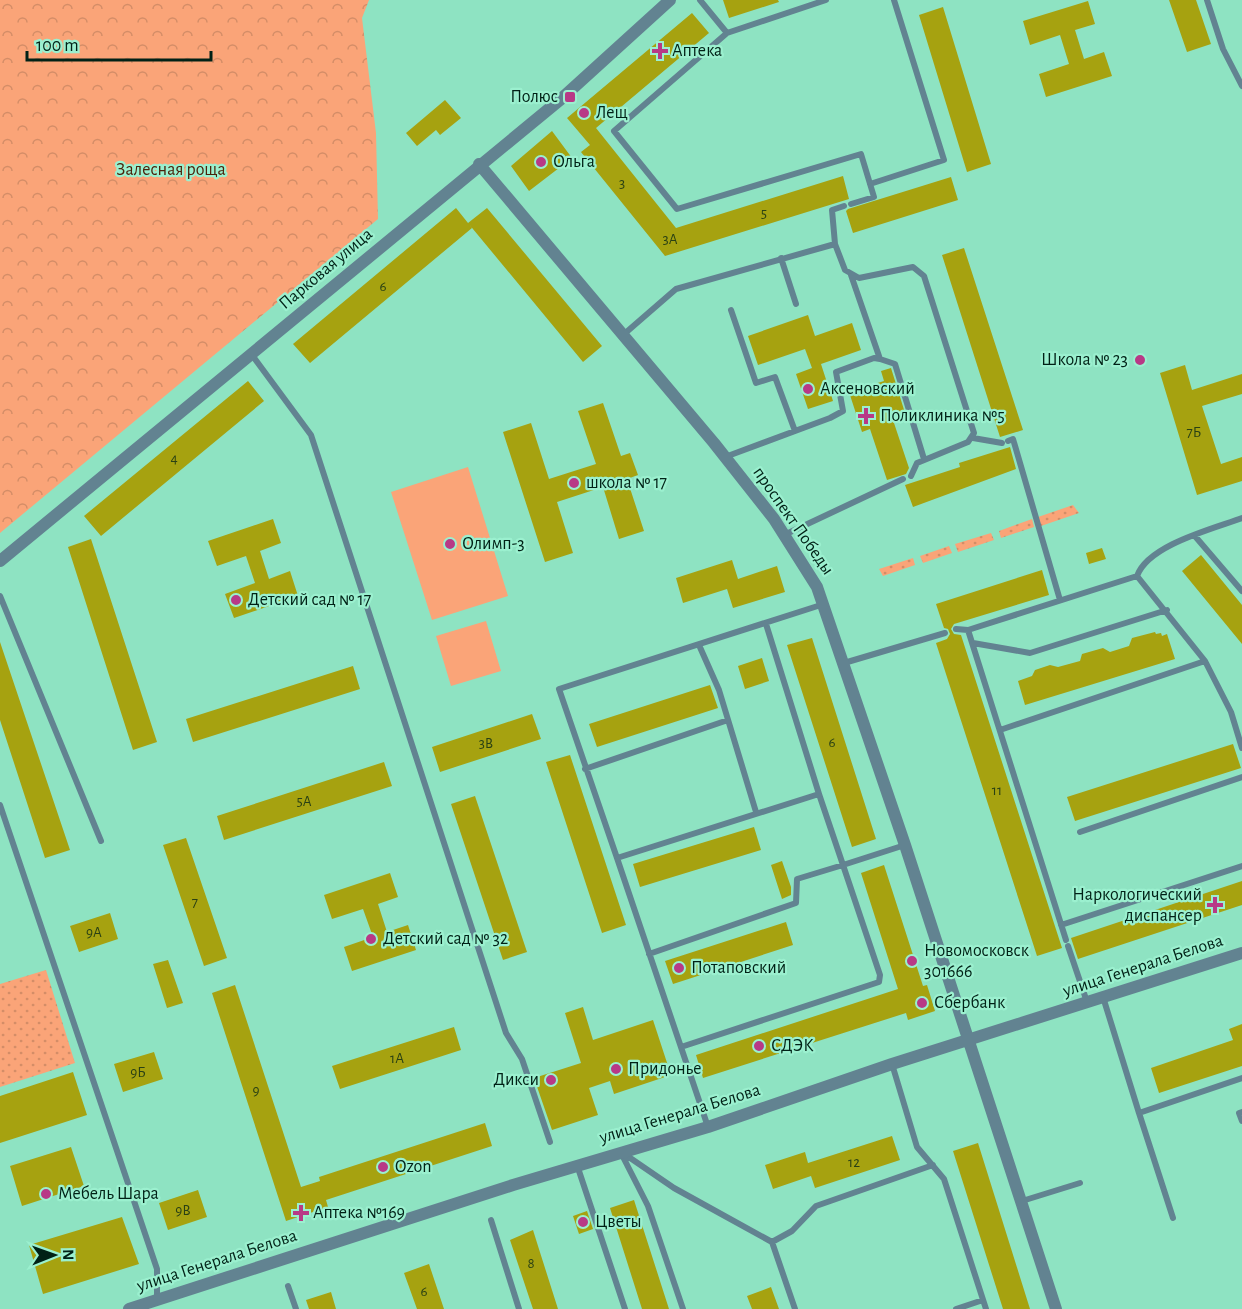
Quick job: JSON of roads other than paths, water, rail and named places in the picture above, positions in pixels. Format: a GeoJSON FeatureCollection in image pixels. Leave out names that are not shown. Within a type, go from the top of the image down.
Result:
{"type":"FeatureCollection","features":[{"type":"Feature","properties":{"kind":"street","name":"Парковая улица"},"geometry":{"type":"LineString","coordinates":[[0,561],[252,355],[478,164],[561,99],[670,0]]}},
{"type":"Feature","properties":{"kind":"street","name":"проспект Победы"},"geometry":{"type":"LineString","coordinates":[[478,164],[725,457],[804,563],[825,604],[1056,1309]]}},
{"type":"Feature","properties":{"kind":"street","name":"улица Генерала Белова"},"geometry":{"type":"LineString","coordinates":[[131,1309],[1242,953]]}},
{"type":"Feature","properties":{"kind":"lane"},"geometry":{"type":"LineString","coordinates":[[699,0],[727,33]]}},
{"type":"Feature","properties":{"kind":"lane"},"geometry":{"type":"LineString","coordinates":[[826,0],[727,33],[614,131],[677,209],[861,154],[874,197],[832,210],[835,244],[845,270],[851,275],[869,278],[907,266],[919,270],[924,276],[974,428],[973,438]]}},
{"type":"Feature","properties":{"kind":"lane"},"geometry":{"type":"LineString","coordinates":[[870,184],[944,160],[894,0]]}},
{"type":"Feature","properties":{"kind":"lane"},"geometry":{"type":"LineString","coordinates":[[1207,0],[1223,49],[1242,86]]}},
{"type":"Feature","properties":{"kind":"lane"},"geometry":{"type":"LineString","coordinates":[[623,335],[676,289],[835,244]]}},
{"type":"Feature","properties":{"kind":"lane"},"geometry":{"type":"LineString","coordinates":[[782,258],[796,304]]}},
{"type":"Feature","properties":{"kind":"lane"},"geometry":{"type":"LineString","coordinates":[[851,275],[880,359]]}},
{"type":"Feature","properties":{"kind":"lane"},"geometry":{"type":"LineString","coordinates":[[731,310],[756,383],[775,377],[795,431]]}},
{"type":"Feature","properties":{"kind":"lane"},"geometry":{"type":"LineString","coordinates":[[252,355],[311,435],[506,1033],[522,1059],[550,1142]]}},
{"type":"Feature","properties":{"kind":"lane"},"geometry":{"type":"LineString","coordinates":[[725,457],[830,418],[843,411],[836,372],[874,358],[895,364],[924,459]]}},
{"type":"Feature","properties":{"kind":"lane"},"geometry":{"type":"LineString","coordinates":[[911,476],[918,463],[924,459],[961,446],[973,438],[1005,442],[1013,440],[1060,600]]}},
{"type":"Feature","properties":{"kind":"lane"},"geometry":{"type":"LineString","coordinates":[[784,535],[903,479]]}},
{"type":"Feature","properties":{"kind":"lane"},"geometry":{"type":"LineString","coordinates":[[1137,576],[1142,564],[1194,535],[1242,518]]}},
{"type":"Feature","properties":{"kind":"lane"},"geometry":{"type":"LineString","coordinates":[[1194,535],[1242,591]]}},
{"type":"Feature","properties":{"kind":"lane"},"geometry":{"type":"LineString","coordinates":[[956,629],[968,630],[1137,576]]}},
{"type":"Feature","properties":{"kind":"lane"},"geometry":{"type":"LineString","coordinates":[[1137,576],[1167,610],[1205,661],[1231,712],[1242,748]]}},
{"type":"Feature","properties":{"kind":"lane"},"geometry":{"type":"LineString","coordinates":[[0,596],[101,841]]}},
{"type":"Feature","properties":{"kind":"lane"},"geometry":{"type":"LineString","coordinates":[[708,1126],[559,689],[825,604]]}},
{"type":"Feature","properties":{"kind":"lane"},"geometry":{"type":"LineString","coordinates":[[973,643],[1030,653],[1167,610]]}},
{"type":"Feature","properties":{"kind":"lane"},"geometry":{"type":"LineString","coordinates":[[681,1047],[879,982],[880,975],[819,794],[766,624]]}},
{"type":"Feature","properties":{"kind":"lane"},"geometry":{"type":"LineString","coordinates":[[968,630],[1087,1003]]}},
{"type":"Feature","properties":{"kind":"lane"},"geometry":{"type":"LineString","coordinates":[[844,663],[945,633]]}},
{"type":"Feature","properties":{"kind":"lane"},"geometry":{"type":"LineString","coordinates":[[699,645],[719,690],[756,812]]}},
{"type":"Feature","properties":{"kind":"lane"},"geometry":{"type":"LineString","coordinates":[[1000,730],[1205,661]]}},
{"type":"Feature","properties":{"kind":"lane"},"geometry":{"type":"LineString","coordinates":[[585,769],[728,720]]}},
{"type":"Feature","properties":{"kind":"lane"},"geometry":{"type":"LineString","coordinates":[[1080,832],[1242,777]]}},
{"type":"Feature","properties":{"kind":"lane"},"geometry":{"type":"LineString","coordinates":[[616,858],[819,794]]}},
{"type":"Feature","properties":{"kind":"lane"},"geometry":{"type":"LineString","coordinates":[[0,805],[157,1269],[158,1299]]}},
{"type":"Feature","properties":{"kind":"lane"},"geometry":{"type":"LineString","coordinates":[[649,954],[796,903],[797,879],[905,845]]}},
{"type":"Feature","properties":{"kind":"lane"},"geometry":{"type":"LineString","coordinates":[[1061,925],[1242,866]]}},
{"type":"Feature","properties":{"kind":"lane"},"geometry":{"type":"LineString","coordinates":[[1103,997],[1173,1218]]}},
{"type":"Feature","properties":{"kind":"lane"},"geometry":{"type":"LineString","coordinates":[[892,1064],[916,1147],[944,1179],[986,1309]]}},
{"type":"Feature","properties":{"kind":"lane"},"geometry":{"type":"LineString","coordinates":[[1138,1113],[1242,1078]]}},
{"type":"Feature","properties":{"kind":"lane"},"geometry":{"type":"LineString","coordinates":[[1242,1112],[1239,1113],[1242,1121]]}},
{"type":"Feature","properties":{"kind":"lane"},"geometry":{"type":"LineString","coordinates":[[620,1152],[675,1188],[772,1242],[795,1309]]}},
{"type":"Feature","properties":{"kind":"lane"},"geometry":{"type":"LineString","coordinates":[[620,1152],[648,1206],[683,1309]]}},
{"type":"Feature","properties":{"kind":"lane"},"geometry":{"type":"LineString","coordinates":[[577,1165],[625,1309]]}},
{"type":"Feature","properties":{"kind":"lane"},"geometry":{"type":"LineString","coordinates":[[772,1242],[792,1231],[816,1206],[933,1165]]}},
{"type":"Feature","properties":{"kind":"lane"},"geometry":{"type":"LineString","coordinates":[[1022,1201],[1080,1184]]}},
{"type":"Feature","properties":{"kind":"lane"},"geometry":{"type":"LineString","coordinates":[[491,1220],[519,1309]]}},
{"type":"Feature","properties":{"kind":"lane"},"geometry":{"type":"LineString","coordinates":[[288,1286],[296,1309]]}},
{"type":"Feature","properties":{"kind":"lane"},"geometry":{"type":"LineString","coordinates":[[956,1309],[983,1300]]}},
{"type":"Feature","properties":{"kind":"place","name":"Аптека"},"geometry":{"type":"Point","coordinates":[660,51]}},
{"type":"Feature","properties":{"kind":"place","name":"Полюс"},"geometry":{"type":"Point","coordinates":[570,97]}},
{"type":"Feature","properties":{"kind":"place","name":"Лещ"},"geometry":{"type":"Point","coordinates":[584,113]}},
{"type":"Feature","properties":{"kind":"place","name":"Ольга"},"geometry":{"type":"Point","coordinates":[541,162]}},
{"type":"Feature","properties":{"kind":"place","name":"Школа № 23"},"geometry":{"type":"Point","coordinates":[1140,360]}},
{"type":"Feature","properties":{"kind":"place","name":"Аксеновский"},"geometry":{"type":"Point","coordinates":[808,389]}},
{"type":"Feature","properties":{"kind":"place","name":"Поликлиника №5"},"geometry":{"type":"Point","coordinates":[866,416]}},
{"type":"Feature","properties":{"kind":"place","name":"школа № 17"},"geometry":{"type":"Point","coordinates":[574,483]}},
{"type":"Feature","properties":{"kind":"place","name":"Олимп-3"},"geometry":{"type":"Point","coordinates":[450,544]}},
{"type":"Feature","properties":{"kind":"place","name":"Детский сад № 17"},"geometry":{"type":"Point","coordinates":[236,600]}},
{"type":"Feature","properties":{"kind":"place","name":"Наркологический диспансер"},"geometry":{"type":"Point","coordinates":[1215,905]}},
{"type":"Feature","properties":{"kind":"place","name":"Детский сад № 32"},"geometry":{"type":"Point","coordinates":[371,939]}},
{"type":"Feature","properties":{"kind":"place","name":"Новомосковск 301666"},"geometry":{"type":"Point","coordinates":[912,961]}},
{"type":"Feature","properties":{"kind":"place","name":"Потаповский"},"geometry":{"type":"Point","coordinates":[679,968]}},
{"type":"Feature","properties":{"kind":"place","name":"Сбербанк"},"geometry":{"type":"Point","coordinates":[922,1003]}},
{"type":"Feature","properties":{"kind":"place","name":"СДЭК"},"geometry":{"type":"Point","coordinates":[759,1046]}},
{"type":"Feature","properties":{"kind":"place","name":"Придонье"},"geometry":{"type":"Point","coordinates":[616,1069]}},
{"type":"Feature","properties":{"kind":"place","name":"Дикси"},"geometry":{"type":"Point","coordinates":[551,1080]}},
{"type":"Feature","properties":{"kind":"place","name":"Ozon"},"geometry":{"type":"Point","coordinates":[383,1167]}},
{"type":"Feature","properties":{"kind":"place","name":"Мебель Шара"},"geometry":{"type":"Point","coordinates":[46,1194]}},
{"type":"Feature","properties":{"kind":"place","name":"Аптека №169"},"geometry":{"type":"Point","coordinates":[301,1213]}},
{"type":"Feature","properties":{"kind":"place","name":"Цветы"},"geometry":{"type":"Point","coordinates":[583,1222]}},
{"type":"Feature","properties":{"kind":"park label","name":"Залесная роща"},"geometry":{"type":"Point","coordinates":[171,170]}}]}
